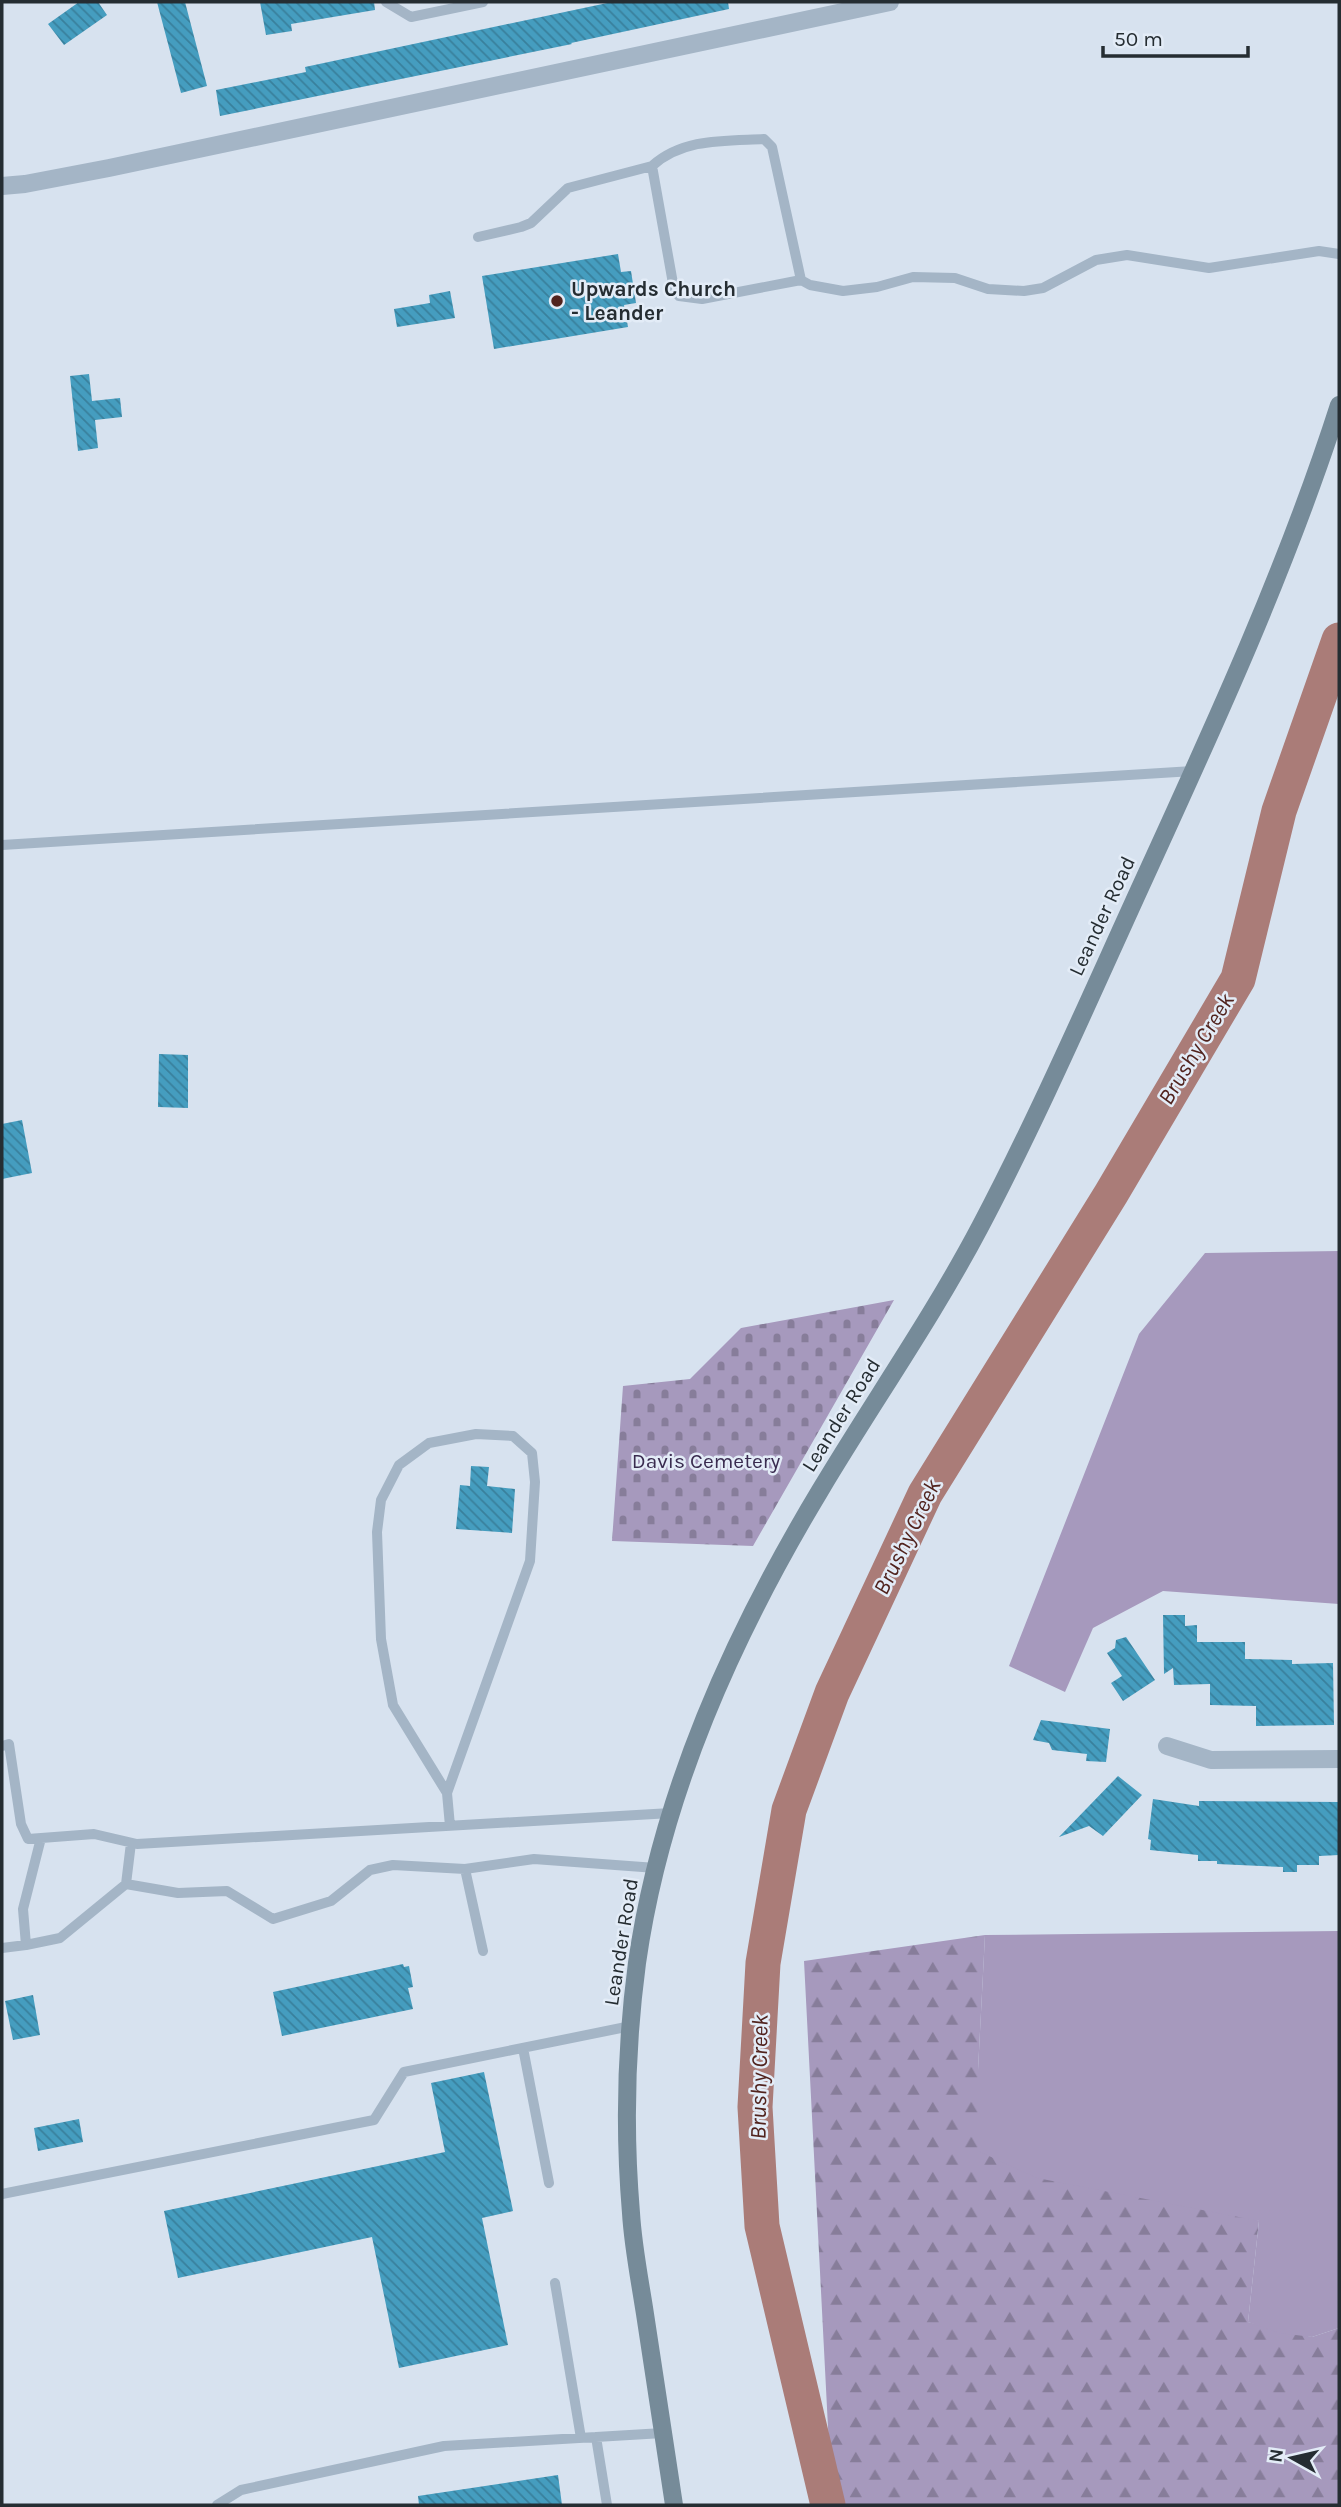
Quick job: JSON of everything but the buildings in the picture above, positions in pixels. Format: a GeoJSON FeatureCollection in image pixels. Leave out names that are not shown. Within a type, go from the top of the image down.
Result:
{"type":"FeatureCollection","features":[{"type":"Feature","properties":{"kind":"main road","name":"Leander Road"},"geometry":{"type":"LineString","coordinates":[[674,2505],[631,2218],[626,2133],[631,2026],[638,1962],[656,1868],[671,1813],[692,1747],[723,1675],[778,1564],[821,1489],[916,1340],[978,1231],[1035,1118],[1254,635],[1293,536],[1339,405]]}},
{"type":"Feature","properties":{"kind":"street"},"geometry":{"type":"LineString","coordinates":[[2,186],[109,168],[880,3]]}},
{"type":"Feature","properties":{"kind":"street"},"geometry":{"type":"LineString","coordinates":[[1167,1746],[1211,1759],[1339,1759]]}},
{"type":"Feature","properties":{"kind":"lane"},"geometry":{"type":"LineString","coordinates":[[386,2],[411,17],[483,2]]}},
{"type":"Feature","properties":{"kind":"lane"},"geometry":{"type":"LineString","coordinates":[[478,237],[531,223],[568,188],[652,166],[664,154],[698,143],[764,139],[772,147],[801,280]]}},
{"type":"Feature","properties":{"kind":"lane"},"geometry":{"type":"LineString","coordinates":[[652,166],[674,289],[679,296],[702,299],[801,280],[810,285],[843,291],[913,277],[955,278],[989,289],[1024,291],[1043,288],[1096,260],[1127,255],[1209,268],[1319,251],[1339,254]]}},
{"type":"Feature","properties":{"kind":"lane"},"geometry":{"type":"LineString","coordinates":[[2,845],[1193,771]]}},
{"type":"Feature","properties":{"kind":"lane"},"geometry":{"type":"LineString","coordinates":[[447,1793],[393,1705],[381,1639],[377,1532],[381,1500],[399,1465],[429,1443],[476,1434],[513,1436],[532,1453],[535,1482],[530,1561],[447,1793],[450,1826]]}},
{"type":"Feature","properties":{"kind":"lane"},"geometry":{"type":"LineString","coordinates":[[2,1746],[9,1744],[21,1824],[28,1839],[94,1834],[131,1843],[671,1813]]}},
{"type":"Feature","properties":{"kind":"lane"},"geometry":{"type":"LineString","coordinates":[[26,1945],[23,1909],[41,1838]]}},
{"type":"Feature","properties":{"kind":"lane"},"geometry":{"type":"LineString","coordinates":[[2,1948],[60,1938],[125,1884],[131,1843]]}},
{"type":"Feature","properties":{"kind":"lane"},"geometry":{"type":"LineString","coordinates":[[125,1884],[178,1893],[227,1891],[273,1919],[331,1901],[370,1870],[393,1866],[465,1868],[534,1859],[656,1868]]}},
{"type":"Feature","properties":{"kind":"lane"},"geometry":{"type":"LineString","coordinates":[[465,1868],[483,1951]]}},
{"type":"Feature","properties":{"kind":"lane"},"geometry":{"type":"LineString","coordinates":[[2,2194],[374,2120],[404,2072],[631,2026]]}},
{"type":"Feature","properties":{"kind":"lane"},"geometry":{"type":"LineString","coordinates":[[523,2048],[549,2183]]}},
{"type":"Feature","properties":{"kind":"lane"},"geometry":{"type":"LineString","coordinates":[[555,2283],[581,2438]]}},
{"type":"Feature","properties":{"kind":"lane"},"geometry":{"type":"LineString","coordinates":[[218,2505],[241,2490],[444,2446],[663,2432]]}},
{"type":"Feature","properties":{"kind":"lane"},"geometry":{"type":"LineString","coordinates":[[596,2437],[607,2505]]}},
{"type":"Feature","properties":{"kind":"green space"},"geometry":{"type":"Polygon","coordinates":[[[1339,1251],[1339,1604],[1163,1591],[1093,1628],[1065,1692],[1009,1666],[1139,1334],[1205,1253],[1339,1251]]]}},
{"type":"Feature","properties":{"kind":"green space","name":"Davis Cemetery"},"geometry":{"type":"Polygon","coordinates":[[[894,1300],[753,1546],[612,1541],[623,1386],[690,1379],[741,1328],[894,1300]]]}},
{"type":"Feature","properties":{"kind":"green space"},"geometry":{"type":"Polygon","coordinates":[[[1339,1931],[1339,2328],[1312,2337],[1279,2333],[1248,2322],[1259,2221],[1037,2178],[978,2151],[978,2070],[985,1935],[1339,1931]]]}},
{"type":"Feature","properties":{"kind":"green space"},"geometry":{"type":"Polygon","coordinates":[[[985,1935],[978,2070],[1259,2221],[1248,2322],[1312,2337],[1339,2328],[1339,2505],[832,2505],[804,1961],[985,1935]]]}},
{"type":"Feature","properties":{"kind":"waterway","name":"Brushy Creek"},"geometry":{"type":"LineString","coordinates":[[828,2505],[762,2226],[755,2107],[763,1963],[789,1810],[832,1693],[925,1494],[1111,1194],[1238,979],[1279,811],[1339,640]]}},
{"type":"Feature","properties":{"kind":"place","name":"Upwards Church - Leander"},"geometry":{"type":"Point","coordinates":[557,301]}}]}
